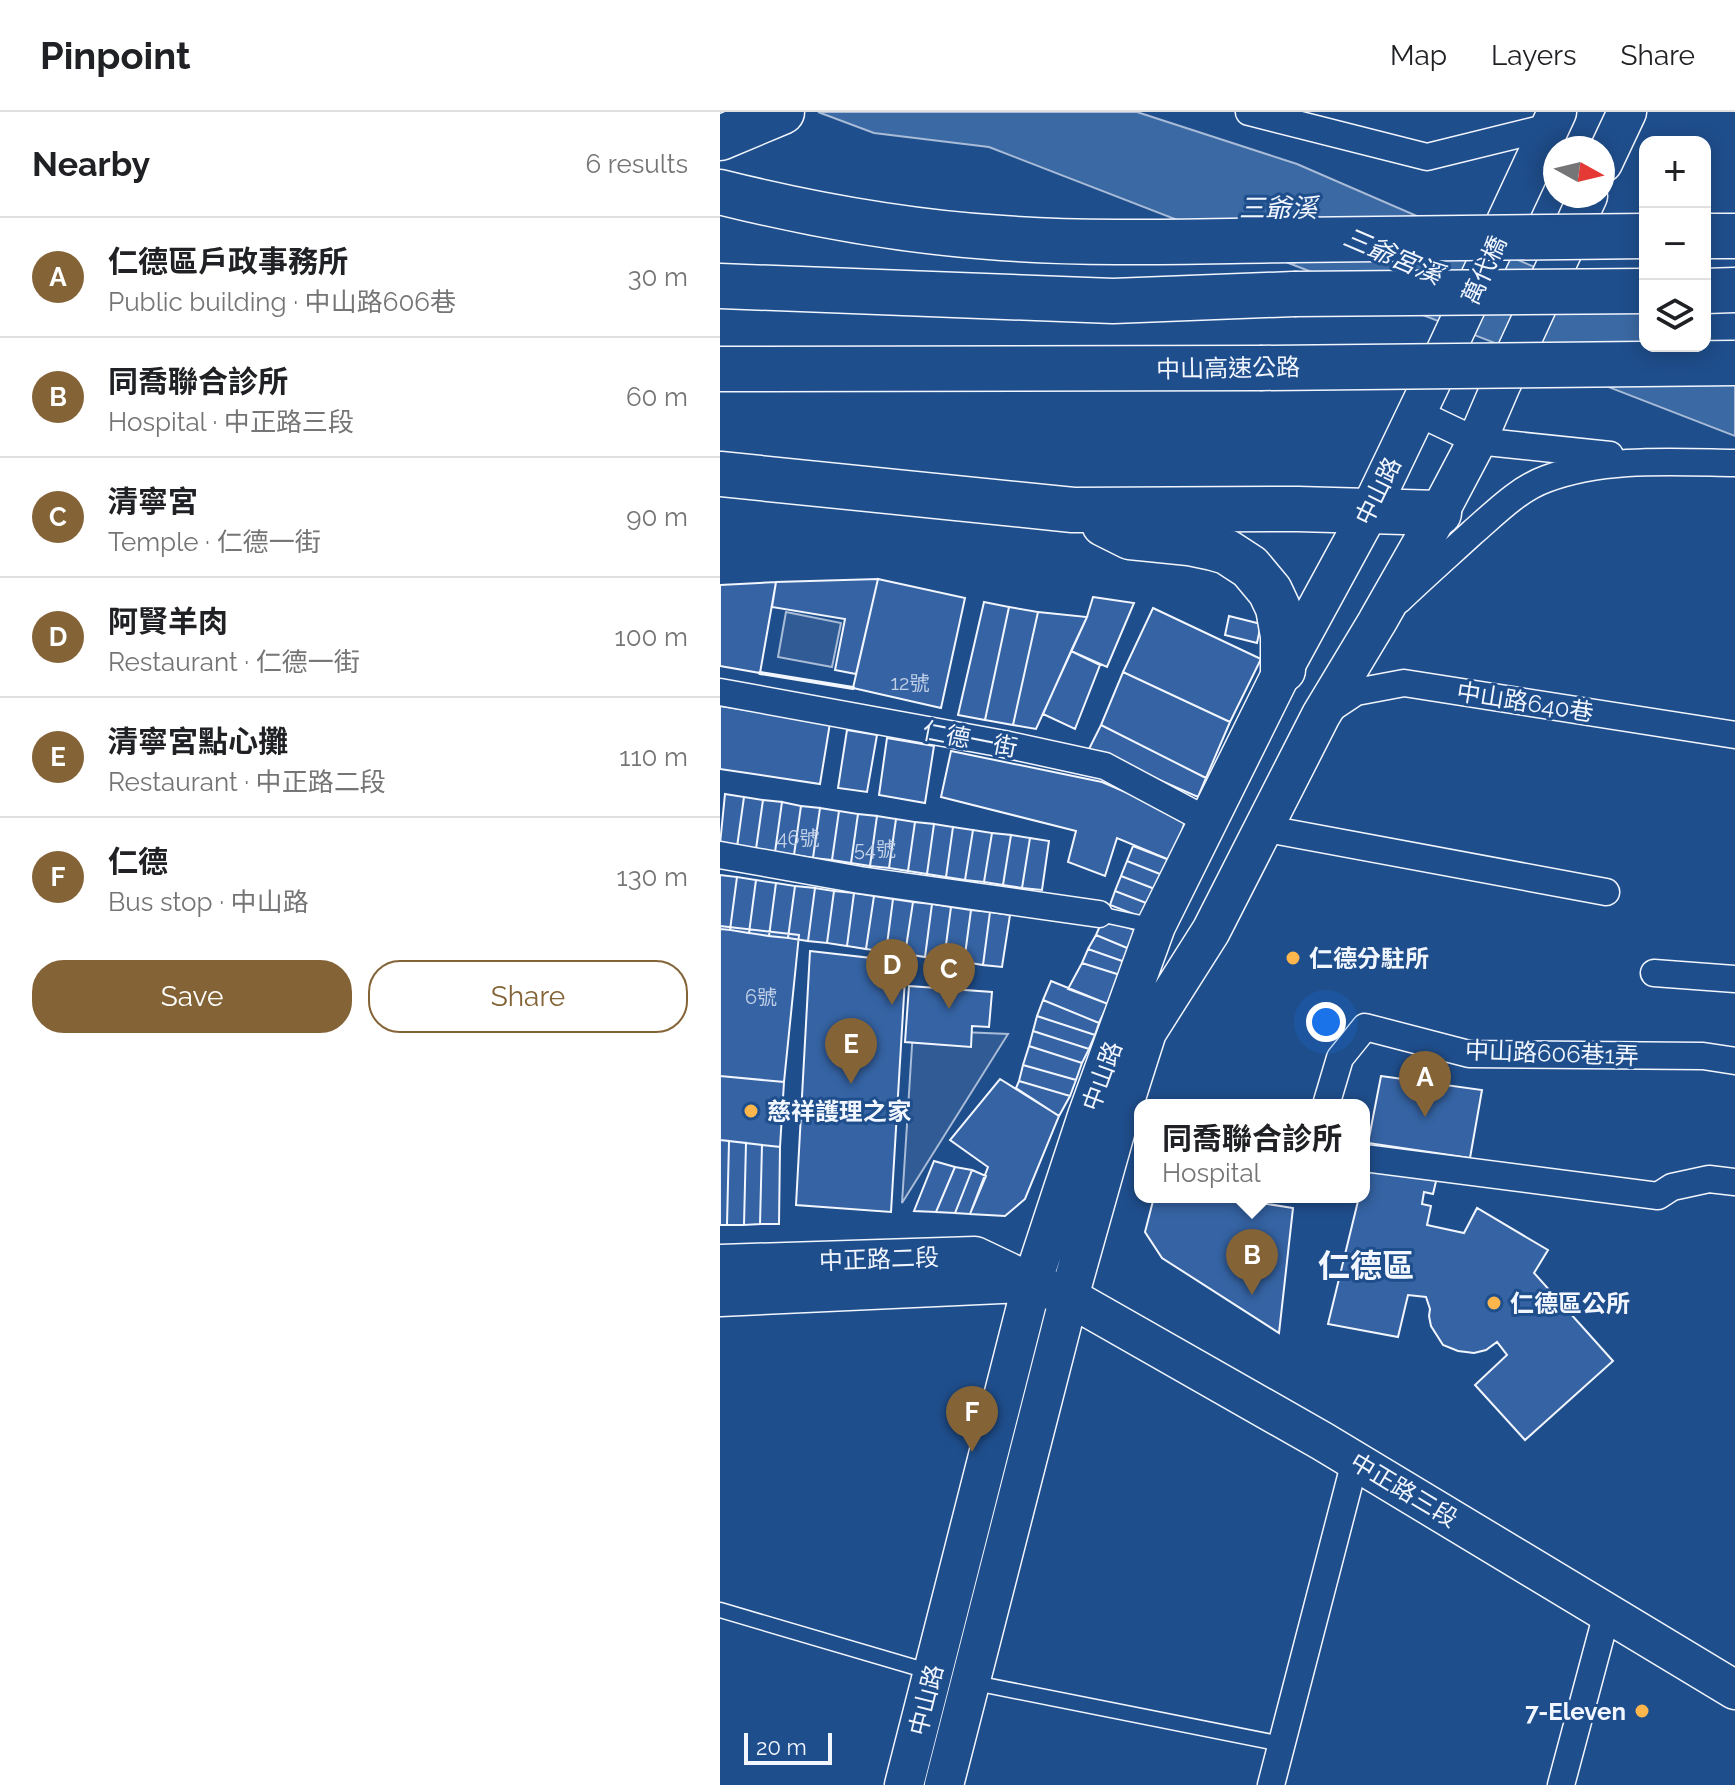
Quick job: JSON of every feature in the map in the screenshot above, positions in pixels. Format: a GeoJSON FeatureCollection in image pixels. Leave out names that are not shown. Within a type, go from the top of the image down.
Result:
{"type":"FeatureCollection","features":[{"type":"Feature","properties":{"kind":"highway"},"geometry":{"type":"LineString","coordinates":[[728,134],[782,112]]}},
{"type":"Feature","properties":{"kind":"highway"},"geometry":{"type":"LineString","coordinates":[[720,192],[806,212],[946,234],[1004,239],[1113,242],[1639,236]]}},
{"type":"Feature","properties":{"kind":"highway"},"geometry":{"type":"LineString","coordinates":[[1711,236],[1735,236]]}},
{"type":"Feature","properties":{"kind":"highway"},"geometry":{"type":"LineString","coordinates":[[720,286],[1113,301],[1294,294],[1639,291]]}},
{"type":"Feature","properties":{"kind":"highway"},"geometry":{"type":"LineString","coordinates":[[1711,291],[1735,290]]}},
{"type":"Feature","properties":{"kind":"highway","name":"中山高速公路"},"geometry":{"type":"LineString","coordinates":[[720,369],[1735,363]]}},
{"type":"Feature","properties":{"kind":"highway"},"geometry":{"type":"LineString","coordinates":[[720,474],[1073,510],[1298,509],[1439,513]]}},
{"type":"Feature","properties":{"kind":"highway"},"geometry":{"type":"LineString","coordinates":[[720,505],[840,508],[957,499]]}},
{"type":"Feature","properties":{"kind":"highway"},"geometry":{"type":"LineString","coordinates":[[1073,510],[1130,537],[1213,548],[1227,552],[1250,567],[1270,591],[1278,608],[1283,636],[1283,670]]}},
{"type":"Feature","properties":{"kind":"main road"},"geometry":{"type":"LineString","coordinates":[[1615,138],[1627,112]]}},
{"type":"Feature","properties":{"kind":"main road","name":"萬代橋"},"geometry":{"type":"LineString","coordinates":[[1423,399],[1553,119]]}},
{"type":"Feature","properties":{"kind":"main road"},"geometry":{"type":"LineString","coordinates":[[1477,441],[1582,208]]}},
{"type":"Feature","properties":{"kind":"main road","name":"中山路"},"geometry":{"type":"LineString","coordinates":[[944,1785],[952,1677],[1032,1283],[1087,1116],[1156,926],[1283,670],[1369,512],[1423,399]]}},
{"type":"Feature","properties":{"kind":"main road","name":"中山路"},"geometry":{"type":"LineString","coordinates":[[904,1785],[952,1677],[1069,1297],[1128,1127],[1147,1032],[1211,931],[1321,715],[1377,622],[1477,441]]}},
{"type":"Feature","properties":{"kind":"main road","name":"中正路二段"},"geometry":{"type":"LineString","coordinates":[[720,1264],[975,1256],[1069,1297]]}},
{"type":"Feature","properties":{"kind":"main road","name":"中正路二段"},"geometry":{"type":"LineString","coordinates":[[720,1297],[1032,1283]]}},
{"type":"Feature","properties":{"kind":"main road","name":"中正路三段"},"geometry":{"type":"LineString","coordinates":[[1069,1297],[1355,1461],[1735,1690]]}},
{"type":"Feature","properties":{"kind":"street"},"geometry":{"type":"LineString","coordinates":[[1249,112],[1427,157],[1553,119]]}},
{"type":"Feature","properties":{"kind":"street"},"geometry":{"type":"LineString","coordinates":[[1423,399],[1477,441],[1673,462]]}},
{"type":"Feature","properties":{"kind":"street"},"geometry":{"type":"LineString","coordinates":[[1377,622],[1455,548],[1530,486],[1593,466],[1735,463]]}},
{"type":"Feature","properties":{"kind":"street","name":"中山路640巷"},"geometry":{"type":"LineString","coordinates":[[1321,715],[1356,692],[1404,683],[1735,735]]}},
{"type":"Feature","properties":{"kind":"street","name":"仁德一街"},"geometry":{"type":"LineString","coordinates":[[720,692],[1004,744],[1105,766],[1208,821]]}},
{"type":"Feature","properties":{"kind":"street"},"geometry":{"type":"LineString","coordinates":[[1262,828],[1606,892]]}},
{"type":"Feature","properties":{"kind":"street"},"geometry":{"type":"LineString","coordinates":[[720,855],[860,880],[1099,914]]}},
{"type":"Feature","properties":{"kind":"street"},"geometry":{"type":"LineString","coordinates":[[1654,973],[1735,979]]}},
{"type":"Feature","properties":{"kind":"street","name":"中山路606巷1弄"},"geometry":{"type":"LineString","coordinates":[[1328,1099],[1340,1058],[1365,1027],[1469,1054],[1703,1056],[1735,1061]]}},
{"type":"Feature","properties":{"kind":"street"},"geometry":{"type":"LineString","coordinates":[[1370,1159],[1658,1196],[1672,1187],[1709,1179],[1735,1182]]}},
{"type":"Feature","properties":{"kind":"street"},"geometry":{"type":"LineString","coordinates":[[1271,1785],[1355,1461]]}},
{"type":"Feature","properties":{"kind":"street"},"geometry":{"type":"LineString","coordinates":[[1561,1785],[1607,1613]]}},
{"type":"Feature","properties":{"kind":"lane"},"geometry":{"type":"LineString","coordinates":[[1099,914],[1156,926]]}},
{"type":"Feature","properties":{"kind":"lane"},"geometry":{"type":"LineString","coordinates":[[720,1610],[952,1677],[1282,1744]]}},
{"type":"Feature","properties":{"kind":"shaded area"},"geometry":{"type":"Polygon","coordinates":[[[786,612],[841,623],[832,667],[778,657],[786,612]]]}},
{"type":"Feature","properties":{"kind":"shaded area"},"geometry":{"type":"Polygon","coordinates":[[[913,1030],[1008,1034],[902,1203],[913,1030]]]}},
{"type":"Feature","properties":{"kind":"water","name":"三爺溪"},"geometry":{"type":"Polygon","coordinates":[[[818,112],[1137,112],[1297,164],[1639,312],[1639,352],[1711,352],[1711,344],[1735,354],[1735,436],[989,147],[874,133],[818,112]]]}},
{"type":"Feature","properties":{"kind":"building"},"geometry":{"type":"Polygon","coordinates":[[[878,579],[856,674],[835,670],[845,619],[772,607],[776,582],[878,579]]]}},
{"type":"Feature","properties":{"kind":"building"},"geometry":{"type":"Polygon","coordinates":[[[878,579],[965,598],[941,708],[853,688],[878,579]]]}},
{"type":"Feature","properties":{"kind":"building"},"geometry":{"type":"Polygon","coordinates":[[[776,582],[760,673],[720,666],[720,585],[776,582]]]}},
{"type":"Feature","properties":{"kind":"building"},"geometry":{"type":"Polygon","coordinates":[[[1093,597],[1134,603],[1107,667],[1071,651],[1093,597]]]}},
{"type":"Feature","properties":{"kind":"building"},"geometry":{"type":"Polygon","coordinates":[[[984,602],[1009,607],[985,720],[958,715],[984,602]]]}},
{"type":"Feature","properties":{"kind":"building"},"geometry":{"type":"Polygon","coordinates":[[[1009,607],[1038,612],[1013,725],[985,720],[1009,607]]]}},
{"type":"Feature","properties":{"kind":"building"},"geometry":{"type":"Polygon","coordinates":[[[1153,608],[1261,659],[1230,722],[1123,672],[1153,608]]]}},
{"type":"Feature","properties":{"kind":"building"},"geometry":{"type":"Polygon","coordinates":[[[1038,612],[1087,617],[1036,729],[1013,725],[1038,612]]]}},
{"type":"Feature","properties":{"kind":"building"},"geometry":{"type":"Polygon","coordinates":[[[1229,616],[1261,624],[1257,643],[1225,635],[1229,616]]]}},
{"type":"Feature","properties":{"kind":"building"},"geometry":{"type":"Polygon","coordinates":[[[1071,651],[1100,665],[1075,729],[1043,714],[1071,651]]]}},
{"type":"Feature","properties":{"kind":"building"},"geometry":{"type":"Polygon","coordinates":[[[1123,672],[1230,722],[1206,778],[1101,725],[1123,672]]]}},
{"type":"Feature","properties":{"kind":"building"},"geometry":{"type":"Polygon","coordinates":[[[720,706],[830,723],[820,784],[720,769],[720,706]]]}},
{"type":"Feature","properties":{"kind":"building"},"geometry":{"type":"Polygon","coordinates":[[[1101,725],[1206,778],[1198,797],[1089,749],[1101,725]]]}},
{"type":"Feature","properties":{"kind":"building"},"geometry":{"type":"Polygon","coordinates":[[[847,730],[877,735],[867,792],[838,788],[847,730]]]}},
{"type":"Feature","properties":{"kind":"building"},"geometry":{"type":"Polygon","coordinates":[[[887,738],[934,746],[925,803],[879,795],[887,738]]]}},
{"type":"Feature","properties":{"kind":"building"},"geometry":{"type":"Polygon","coordinates":[[[951,751],[1102,782],[1186,818],[1172,861],[1117,838],[1105,876],[1068,862],[1076,831],[941,797],[951,751]]]}},
{"type":"Feature","properties":{"kind":"building"},"geometry":{"type":"Polygon","coordinates":[[[725,794],[744,797],[737,847],[720,844],[725,794]]]}},
{"type":"Feature","properties":{"kind":"building"},"geometry":{"type":"Polygon","coordinates":[[[744,797],[763,800],[756,849],[737,847],[744,797]]]}},
{"type":"Feature","properties":{"kind":"building"},"geometry":{"type":"Polygon","coordinates":[[[763,800],[782,802],[775,852],[756,849],[763,800]]]}},
{"type":"Feature","properties":{"kind":"building"},"geometry":{"type":"Polygon","coordinates":[[[782,802],[801,806],[794,855],[775,852],[782,802]]]}},
{"type":"Feature","properties":{"kind":"building"},"geometry":{"type":"Polygon","coordinates":[[[801,806],[820,808],[813,858],[794,855],[801,806]]]}},
{"type":"Feature","properties":{"kind":"building"},"geometry":{"type":"Polygon","coordinates":[[[820,808],[839,811],[832,860],[813,858],[820,808]]]}},
{"type":"Feature","properties":{"kind":"building"},"geometry":{"type":"Polygon","coordinates":[[[839,811],[858,814],[851,863],[832,860],[839,811]]]}},
{"type":"Feature","properties":{"kind":"building"},"geometry":{"type":"Polygon","coordinates":[[[858,814],[877,816],[870,866],[851,863],[858,814]]]}},
{"type":"Feature","properties":{"kind":"building"},"geometry":{"type":"Polygon","coordinates":[[[877,816],[896,819],[889,868],[870,866],[877,816]]]}},
{"type":"Feature","properties":{"kind":"building"},"geometry":{"type":"Polygon","coordinates":[[[896,819],[915,822],[908,871],[889,868],[896,819]]]}},
{"type":"Feature","properties":{"kind":"building"},"geometry":{"type":"Polygon","coordinates":[[[915,822],[934,824],[927,874],[908,871],[915,822]]]}},
{"type":"Feature","properties":{"kind":"building"},"geometry":{"type":"Polygon","coordinates":[[[934,824],[953,827],[946,877],[927,874],[934,824]]]}},
{"type":"Feature","properties":{"kind":"building"},"geometry":{"type":"Polygon","coordinates":[[[953,827],[973,830],[965,880],[946,877],[953,827]]]}},
{"type":"Feature","properties":{"kind":"building"},"geometry":{"type":"Polygon","coordinates":[[[973,830],[992,833],[984,882],[965,880],[973,830]]]}},
{"type":"Feature","properties":{"kind":"building"},"geometry":{"type":"Polygon","coordinates":[[[992,833],[1011,835],[1003,885],[984,882],[992,833]]]}},
{"type":"Feature","properties":{"kind":"building"},"geometry":{"type":"Polygon","coordinates":[[[1011,835],[1030,838],[1022,888],[1003,885],[1011,835]]]}},
{"type":"Feature","properties":{"kind":"building"},"geometry":{"type":"Polygon","coordinates":[[[1030,838],[1049,841],[1042,890],[1022,888],[1030,838]]]}},
{"type":"Feature","properties":{"kind":"building"},"geometry":{"type":"Polygon","coordinates":[[[1133,846],[1172,861],[1165,876],[1127,861],[1133,846]]]}},
{"type":"Feature","properties":{"kind":"building"},"geometry":{"type":"Polygon","coordinates":[[[1127,861],[1165,876],[1160,891],[1121,876],[1127,861]]]}},
{"type":"Feature","properties":{"kind":"building"},"geometry":{"type":"Polygon","coordinates":[[[720,875],[737,877],[730,930],[720,929],[720,875]]]}},
{"type":"Feature","properties":{"kind":"building"},"geometry":{"type":"Polygon","coordinates":[[[1121,876],[1160,891],[1154,906],[1115,891],[1121,876]]]}},
{"type":"Feature","properties":{"kind":"building"},"geometry":{"type":"Polygon","coordinates":[[[737,877],[756,880],[749,933],[730,930],[737,877]]]}},
{"type":"Feature","properties":{"kind":"building"},"geometry":{"type":"Polygon","coordinates":[[[756,880],[776,883],[769,936],[749,933],[756,880]]]}},
{"type":"Feature","properties":{"kind":"building"},"geometry":{"type":"Polygon","coordinates":[[[776,883],[795,886],[788,938],[769,936],[776,883]]]}},
{"type":"Feature","properties":{"kind":"building"},"geometry":{"type":"Polygon","coordinates":[[[795,886],[815,888],[808,941],[788,938],[795,886]]]}},
{"type":"Feature","properties":{"kind":"building"},"geometry":{"type":"Polygon","coordinates":[[[815,888],[834,891],[827,943],[808,941],[815,888]]]}},
{"type":"Feature","properties":{"kind":"building"},"geometry":{"type":"Polygon","coordinates":[[[834,891],[854,893],[847,946],[827,943],[834,891]]]}},
{"type":"Feature","properties":{"kind":"building"},"geometry":{"type":"Polygon","coordinates":[[[1115,891],[1154,906],[1149,920],[1110,905],[1115,891]]]}},
{"type":"Feature","properties":{"kind":"building"},"geometry":{"type":"Polygon","coordinates":[[[854,893],[874,896],[866,949],[847,946],[854,893]]]}},
{"type":"Feature","properties":{"kind":"building"},"geometry":{"type":"Polygon","coordinates":[[[874,896],[893,899],[886,952],[866,949],[874,896]]]}},
{"type":"Feature","properties":{"kind":"building"},"geometry":{"type":"Polygon","coordinates":[[[893,899],[913,902],[905,954],[886,952],[893,899]]]}},
{"type":"Feature","properties":{"kind":"building"},"geometry":{"type":"Polygon","coordinates":[[[913,902],[932,904],[925,957],[905,954],[913,902]]]}},
{"type":"Feature","properties":{"kind":"building"},"geometry":{"type":"Polygon","coordinates":[[[932,904],[951,907],[944,960],[925,957],[932,904]]]}},
{"type":"Feature","properties":{"kind":"building"},"geometry":{"type":"Polygon","coordinates":[[[951,907],[971,910],[964,962],[944,960],[951,907]]]}},
{"type":"Feature","properties":{"kind":"building"},"geometry":{"type":"Polygon","coordinates":[[[971,910],[990,912],[983,965],[964,962],[971,910]]]}},
{"type":"Feature","properties":{"kind":"building"},"geometry":{"type":"Polygon","coordinates":[[[990,912],[1010,915],[1002,967],[983,965],[990,912]]]}},
{"type":"Feature","properties":{"kind":"building"},"geometry":{"type":"Polygon","coordinates":[[[1103,919],[1138,931],[1132,950],[1096,935],[1103,919]]]}},
{"type":"Feature","properties":{"kind":"building"},"geometry":{"type":"Polygon","coordinates":[[[720,926],[799,935],[784,1082],[720,1076],[720,926]]]}},
{"type":"Feature","properties":{"kind":"building"},"geometry":{"type":"Polygon","coordinates":[[[1096,935],[1132,950],[1125,962],[1088,949],[1096,935]]]}},
{"type":"Feature","properties":{"kind":"building"},"geometry":{"type":"Polygon","coordinates":[[[1088,949],[1125,962],[1120,975],[1082,963],[1088,949]]]}},
{"type":"Feature","properties":{"kind":"building"},"geometry":{"type":"Polygon","coordinates":[[[810,951],[906,962],[891,1212],[796,1205],[810,951]]]}},
{"type":"Feature","properties":{"kind":"building"},"geometry":{"type":"Polygon","coordinates":[[[1082,963],[1120,975],[1108,1004],[1068,989],[1082,963]]]}},
{"type":"Feature","properties":{"kind":"building"},"geometry":{"type":"Polygon","coordinates":[[[1051,981],[1108,1004],[1099,1023],[1043,1000],[1051,981]]]}},
{"type":"Feature","properties":{"kind":"building"},"geometry":{"type":"Polygon","coordinates":[[[909,986],[992,992],[989,1027],[972,1026],[971,1047],[905,1042],[909,986]]]}},
{"type":"Feature","properties":{"kind":"building"},"geometry":{"type":"Polygon","coordinates":[[[1043,1000],[1099,1023],[1095,1035],[1037,1016],[1043,1000]]]}},
{"type":"Feature","properties":{"kind":"building"},"geometry":{"type":"Polygon","coordinates":[[[1037,1016],[1095,1035],[1089,1049],[1033,1031],[1037,1016]]]}},
{"type":"Feature","properties":{"kind":"building"},"geometry":{"type":"Polygon","coordinates":[[[1033,1031],[1089,1049],[1082,1063],[1029,1046],[1033,1031]]]}},
{"type":"Feature","properties":{"kind":"building"},"geometry":{"type":"Polygon","coordinates":[[[1029,1046],[1082,1063],[1076,1080],[1023,1065],[1029,1046]]]}},
{"type":"Feature","properties":{"kind":"building"},"geometry":{"type":"Polygon","coordinates":[[[1023,1065],[1076,1080],[1070,1096],[1019,1081],[1023,1065]]]}},
{"type":"Feature","properties":{"kind":"building","name":"慈祥護理之家"},"geometry":{"type":"Polygon","coordinates":[[[720,1076],[784,1082],[780,1147],[720,1140],[720,1076]]]}},
{"type":"Feature","properties":{"kind":"building"},"geometry":{"type":"Polygon","coordinates":[[[1381,1076],[1482,1090],[1470,1158],[1370,1143],[1381,1076]]]}},
{"type":"Feature","properties":{"kind":"building"},"geometry":{"type":"Polygon","coordinates":[[[1000,1079],[1059,1116],[1025,1199],[1005,1216],[970,1214],[988,1167],[950,1140],[1000,1079]]]}},
{"type":"Feature","properties":{"kind":"building"},"geometry":{"type":"Polygon","coordinates":[[[1019,1081],[1070,1096],[1059,1116],[1016,1088],[1019,1081]]]}},
{"type":"Feature","properties":{"kind":"building"},"geometry":{"type":"Polygon","coordinates":[[[720,1140],[729,1141],[727,1225],[720,1225],[720,1140]]]}},
{"type":"Feature","properties":{"kind":"building"},"geometry":{"type":"Polygon","coordinates":[[[729,1141],[746,1143],[744,1225],[727,1225],[729,1141]]]}},
{"type":"Feature","properties":{"kind":"building"},"geometry":{"type":"Polygon","coordinates":[[[746,1143],[762,1145],[760,1224],[744,1225],[746,1143]]]}},
{"type":"Feature","properties":{"kind":"building"},"geometry":{"type":"Polygon","coordinates":[[[762,1145],[780,1147],[779,1224],[760,1224],[762,1145]]]}},
{"type":"Feature","properties":{"kind":"building"},"geometry":{"type":"Polygon","coordinates":[[[934,1161],[955,1167],[936,1212],[914,1211],[934,1161]]]}},
{"type":"Feature","properties":{"kind":"building","name":"仁德區公所"},"geometry":{"type":"Polygon","coordinates":[[[1370,1163],[1437,1177],[1433,1194],[1424,1192],[1422,1204],[1431,1206],[1427,1225],[1464,1233],[1477,1208],[1548,1250],[1534,1273],[1613,1361],[1525,1440],[1475,1385],[1507,1355],[1497,1342],[1486,1350],[1474,1353],[1443,1345],[1431,1326],[1426,1297],[1408,1295],[1398,1337],[1328,1324],[1358,1203],[1370,1203],[1370,1163]]]}},
{"type":"Feature","properties":{"kind":"building"},"geometry":{"type":"Polygon","coordinates":[[[955,1167],[972,1170],[955,1213],[936,1212],[955,1167]]]}},
{"type":"Feature","properties":{"kind":"building"},"geometry":{"type":"Polygon","coordinates":[[[972,1170],[986,1176],[970,1214],[955,1213],[972,1170]]]}},
{"type":"Feature","properties":{"kind":"building"},"geometry":{"type":"Polygon","coordinates":[[[1152,1203],[1261,1203],[1293,1208],[1279,1333],[1162,1258],[1145,1232],[1152,1203]]]}},
{"type":"Feature","properties":{"kind":"wall"},"geometry":{"type":"LineString","coordinates":[[760,673],[853,688]]}},
{"type":"Feature","properties":{"kind":"place","name":"仁德分駐所"},"geometry":{"type":"Point","coordinates":[1293,958]}},
{"type":"Feature","properties":{"kind":"place","name":"阿賢羊肉"},"geometry":{"type":"Point","coordinates":[892,1005]}},
{"type":"Feature","properties":{"kind":"place","name":"清寧宮"},"geometry":{"type":"Point","coordinates":[949,1009]}},
{"type":"Feature","properties":{"kind":"place","name":"清寧宮點心攤"},"geometry":{"type":"Point","coordinates":[851,1084]}},
{"type":"Feature","properties":{"kind":"place","name":"慈祥護理之家"},"geometry":{"type":"Point","coordinates":[751,1111]}},
{"type":"Feature","properties":{"kind":"place","name":"仁德區戶政事務所"},"geometry":{"type":"Point","coordinates":[1425,1117]}},
{"type":"Feature","properties":{"kind":"place","name":"同喬聯合診所"},"geometry":{"type":"Point","coordinates":[1252,1295]}},
{"type":"Feature","properties":{"kind":"place","name":"仁德區公所"},"geometry":{"type":"Point","coordinates":[1494,1303]}},
{"type":"Feature","properties":{"kind":"place","name":"仁德"},"geometry":{"type":"Point","coordinates":[972,1452]}},
{"type":"Feature","properties":{"kind":"place","name":"7-Eleven"},"geometry":{"type":"Point","coordinates":[1642,1711]}},
{"type":"Feature","properties":{"kind":"district","name":"仁德區"},"geometry":{"type":"Point","coordinates":[1366,1265]}},
{"type":"Feature","properties":{"kind":"water label","name":"三爺宮溪"},"geometry":{"type":"Point","coordinates":[1393,256]}}]}
